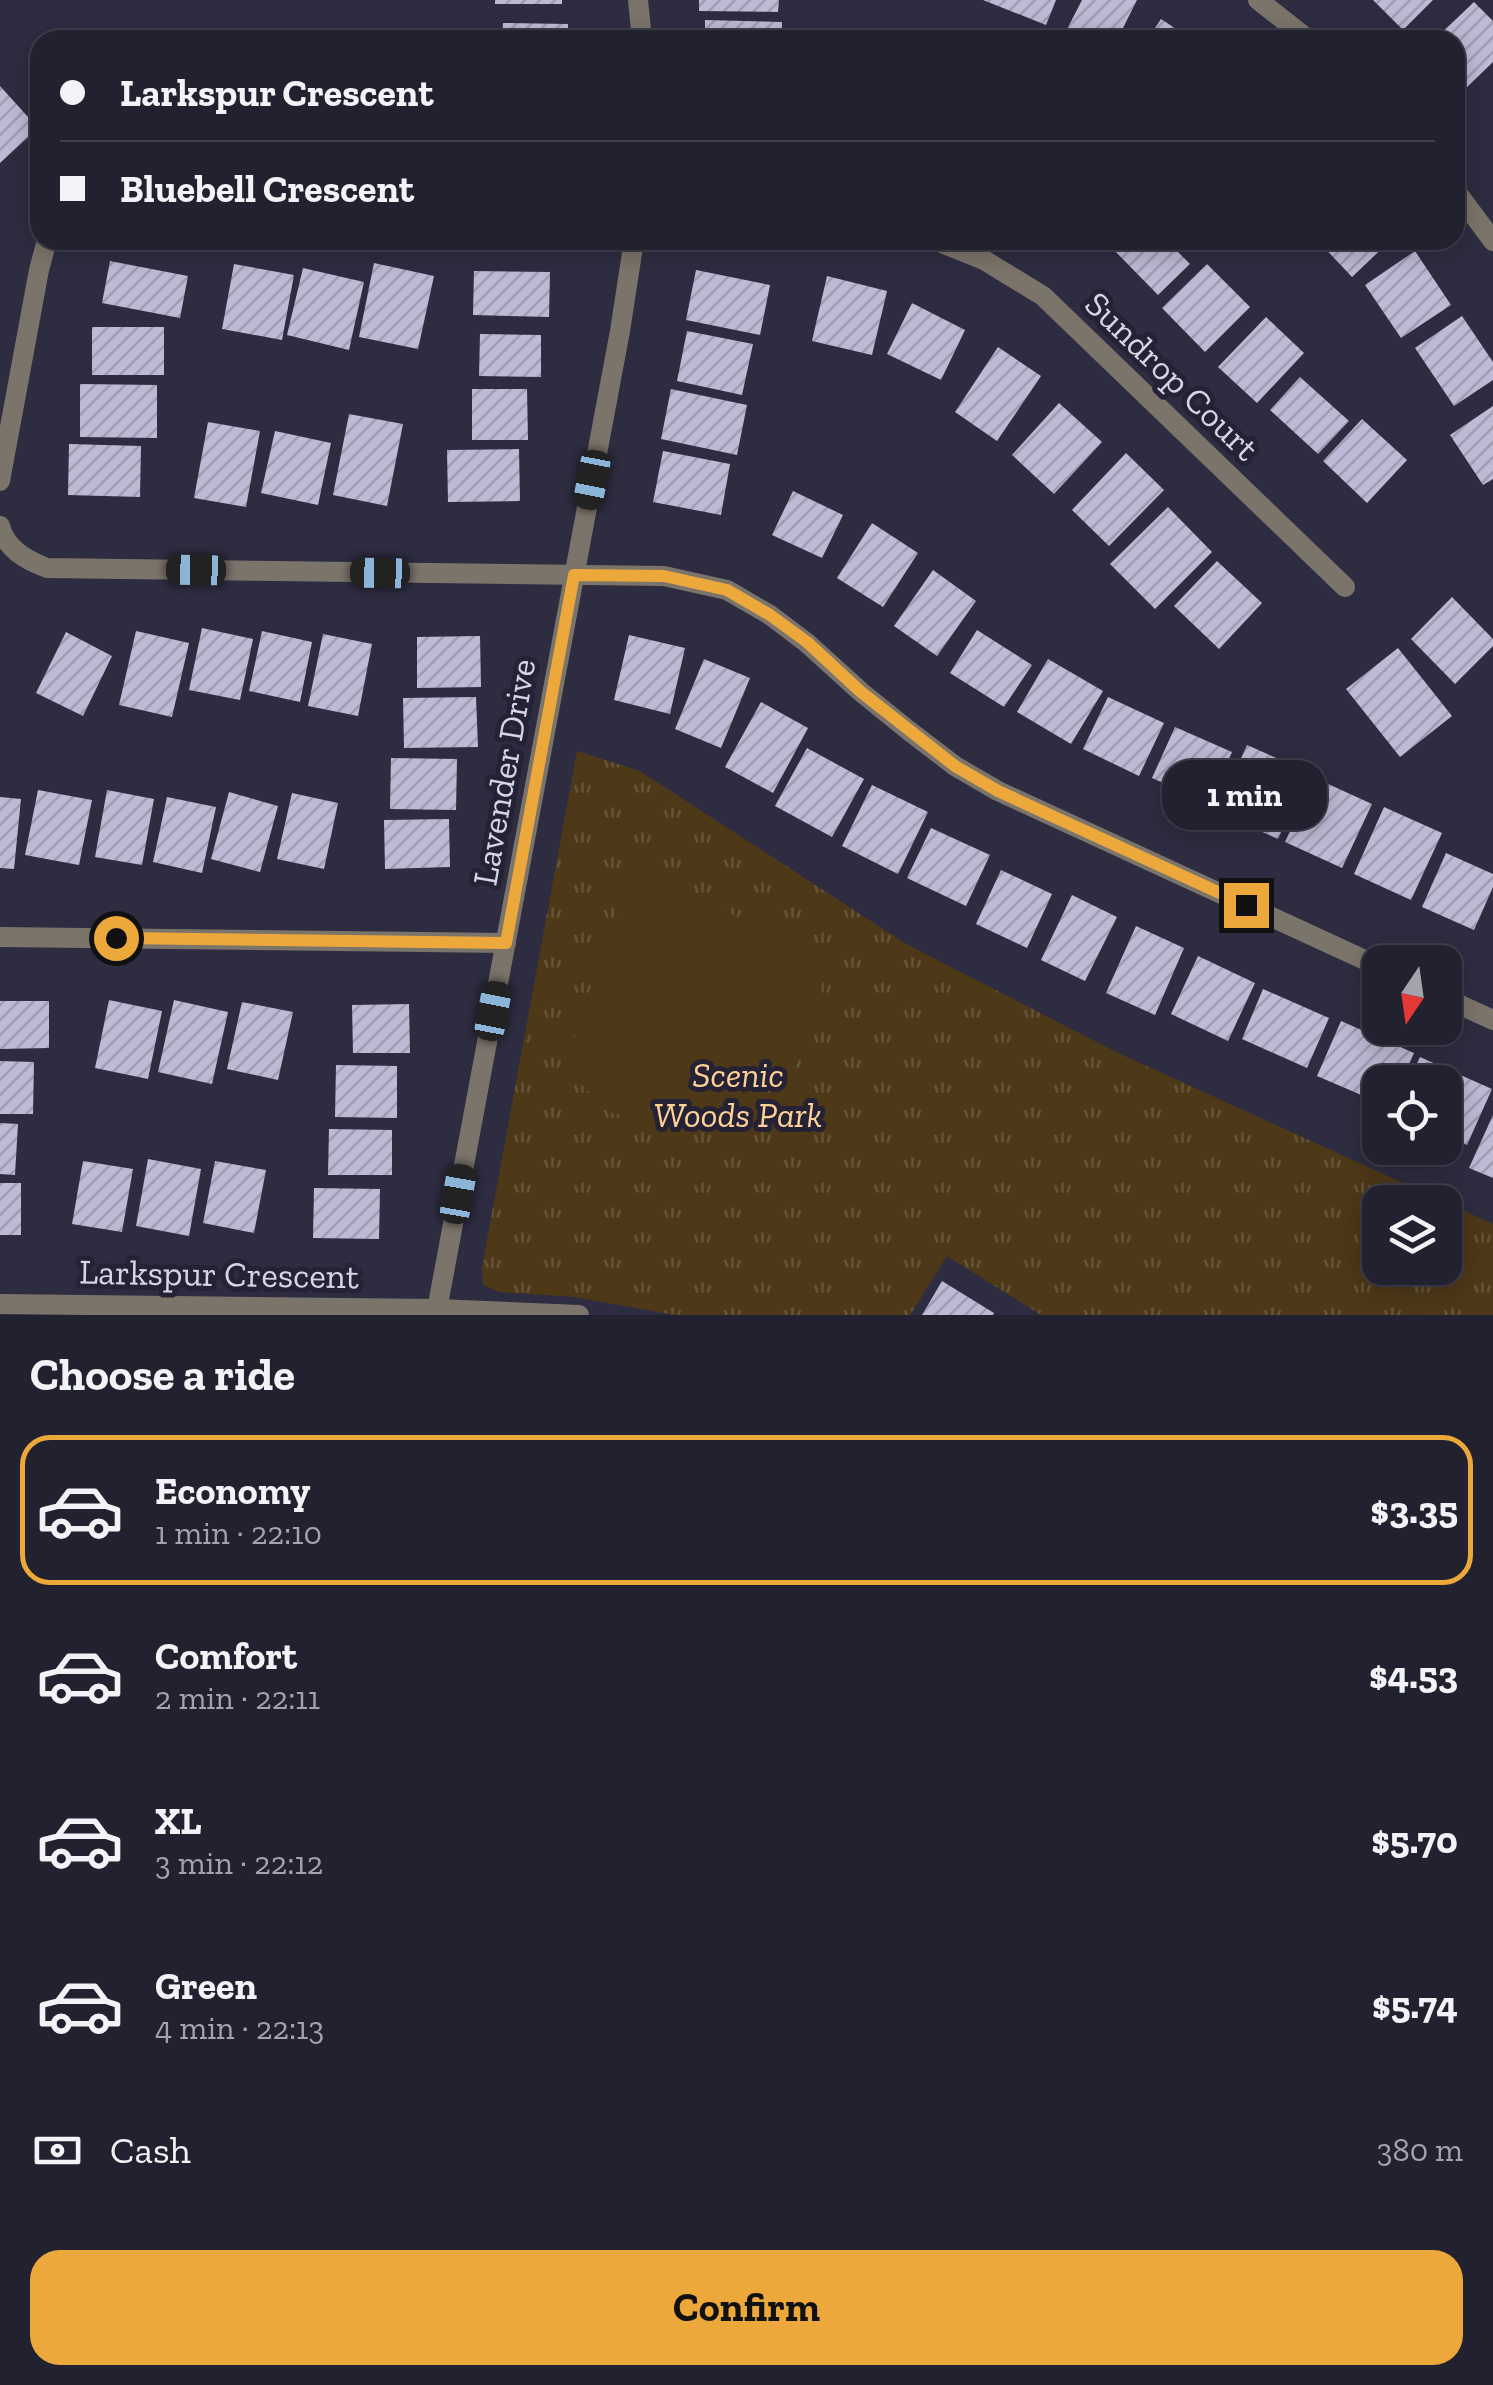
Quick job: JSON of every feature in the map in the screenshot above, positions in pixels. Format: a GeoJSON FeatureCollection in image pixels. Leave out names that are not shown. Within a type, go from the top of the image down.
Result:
{"type":"FeatureCollection","features":[{"type":"Feature","properties":{"kind":"street"},"geometry":{"type":"LineString","coordinates":[[638,0],[641,30]]}},
{"type":"Feature","properties":{"kind":"street"},"geometry":{"type":"LineString","coordinates":[[1258,0],[1296,30]]}},
{"type":"Feature","properties":{"kind":"street"},"geometry":{"type":"LineString","coordinates":[[1465,203],[1493,241]]}},
{"type":"Feature","properties":{"kind":"street"},"geometry":{"type":"LineString","coordinates":[[0,480],[44,250]]}},
{"type":"Feature","properties":{"kind":"street","name":"Lavender Drive"},"geometry":{"type":"LineString","coordinates":[[437,1312],[632,250]]}},
{"type":"Feature","properties":{"kind":"street","name":"Sundrop Court"},"geometry":{"type":"LineString","coordinates":[[959,250],[984,260],[1043,296],[1344,588]]}},
{"type":"Feature","properties":{"kind":"street"},"geometry":{"type":"LineString","coordinates":[[0,526],[16,552],[47,568],[664,576],[727,590],[807,642],[861,692],[955,766],[998,791],[1362,960]]}},
{"type":"Feature","properties":{"kind":"street"},"geometry":{"type":"LineString","coordinates":[[0,937],[506,943]]}},
{"type":"Feature","properties":{"kind":"street"},"geometry":{"type":"LineString","coordinates":[[1462,1006],[1493,1020]]}},
{"type":"Feature","properties":{"kind":"street","name":"Larkspur Crescent"},"geometry":{"type":"LineString","coordinates":[[0,1304],[579,1315]]}},
{"type":"Feature","properties":{"kind":"green space","name":"Scenic Woods Park"},"geometry":{"type":"Polygon","coordinates":[[[577,751],[640,771],[906,944],[1116,1052],[1408,1185],[1362,1185],[1362,1285],[1462,1285],[1462,1210],[1493,1224],[1493,1315],[1041,1315],[947,1256],[910,1315],[675,1315],[574,1297],[499,1292],[483,1285],[482,1267],[577,751]]]}},
{"type":"Feature","properties":{"kind":"green space"},"geometry":{"type":"Polygon","coordinates":[[[648,869],[824,963],[818,1024],[791,1071],[739,1109],[670,1122],[611,1113],[564,1068],[631,873],[648,869]]]}},
{"type":"Feature","properties":{"kind":"building"},"geometry":{"type":"Polygon","coordinates":[[[495,0],[562,0],[562,4],[495,4],[495,0]]]}},
{"type":"Feature","properties":{"kind":"building"},"geometry":{"type":"Polygon","coordinates":[[[699,0],[779,0],[778,12],[699,11],[699,0]]]}},
{"type":"Feature","properties":{"kind":"building"},"geometry":{"type":"Polygon","coordinates":[[[983,0],[1056,0],[1046,25],[983,0]]]}},
{"type":"Feature","properties":{"kind":"building"},"geometry":{"type":"Polygon","coordinates":[[[1082,0],[1137,0],[1122,30],[1067,30],[1082,0]]]}},
{"type":"Feature","properties":{"kind":"building"},"geometry":{"type":"Polygon","coordinates":[[[1373,0],[1433,0],[1403,30],[1373,0]]]}},
{"type":"Feature","properties":{"kind":"building"},"geometry":{"type":"Polygon","coordinates":[[[1474,2],[1493,21],[1493,62],[1465,89],[1465,30],[1445,30],[1474,2]]]}},
{"type":"Feature","properties":{"kind":"building"},"geometry":{"type":"Polygon","coordinates":[[[1161,19],[1178,30],[1154,30],[1161,19]]]}},
{"type":"Feature","properties":{"kind":"building"},"geometry":{"type":"Polygon","coordinates":[[[705,20],[782,22],[782,30],[705,30],[705,20]]]}},
{"type":"Feature","properties":{"kind":"building"},"geometry":{"type":"Polygon","coordinates":[[[503,23],[568,24],[568,30],[503,30],[503,23]]]}},
{"type":"Feature","properties":{"kind":"building"},"geometry":{"type":"Polygon","coordinates":[[[0,86],[30,119],[30,135],[0,163],[0,86]]]}},
{"type":"Feature","properties":{"kind":"building"},"geometry":{"type":"Polygon","coordinates":[[[1114,250],[1176,250],[1190,264],[1158,295],[1114,250]]]}},
{"type":"Feature","properties":{"kind":"building"},"geometry":{"type":"Polygon","coordinates":[[[1326,250],[1380,250],[1352,277],[1326,250]]]}},
{"type":"Feature","properties":{"kind":"building"},"geometry":{"type":"Polygon","coordinates":[[[1415,251],[1451,305],[1401,338],[1365,285],[1415,251]]]}},
{"type":"Feature","properties":{"kind":"building"},"geometry":{"type":"Polygon","coordinates":[[[110,261],[188,276],[180,318],[102,303],[110,261]]]}},
{"type":"Feature","properties":{"kind":"building"},"geometry":{"type":"Polygon","coordinates":[[[374,263],[434,276],[418,349],[359,337],[374,263]]]}},
{"type":"Feature","properties":{"kind":"building"},"geometry":{"type":"Polygon","coordinates":[[[234,264],[294,275],[282,340],[222,329],[234,264]]]}},
{"type":"Feature","properties":{"kind":"building"},"geometry":{"type":"Polygon","coordinates":[[[1207,264],[1250,307],[1205,352],[1162,308],[1207,264]]]}},
{"type":"Feature","properties":{"kind":"building"},"geometry":{"type":"Polygon","coordinates":[[[303,268],[364,282],[349,350],[287,335],[303,268]]]}},
{"type":"Feature","properties":{"kind":"building"},"geometry":{"type":"Polygon","coordinates":[[[696,270],[770,285],[760,335],[686,320],[696,270]]]}},
{"type":"Feature","properties":{"kind":"building"},"geometry":{"type":"Polygon","coordinates":[[[474,271],[550,272],[549,317],[473,315],[474,271]]]}},
{"type":"Feature","properties":{"kind":"building"},"geometry":{"type":"Polygon","coordinates":[[[827,276],[887,291],[872,355],[812,341],[827,276]]]}},
{"type":"Feature","properties":{"kind":"building"},"geometry":{"type":"Polygon","coordinates":[[[912,303],[965,330],[941,380],[887,354],[912,303]]]}},
{"type":"Feature","properties":{"kind":"building"},"geometry":{"type":"Polygon","coordinates":[[[1462,316],[1493,362],[1493,380],[1454,406],[1415,348],[1462,316]]]}},
{"type":"Feature","properties":{"kind":"building"},"geometry":{"type":"Polygon","coordinates":[[[1266,317],[1304,353],[1257,403],[1218,367],[1266,317]]]}},
{"type":"Feature","properties":{"kind":"building"},"geometry":{"type":"Polygon","coordinates":[[[92,327],[164,327],[164,375],[92,375],[92,327]]]}},
{"type":"Feature","properties":{"kind":"building"},"geometry":{"type":"Polygon","coordinates":[[[687,331],[753,344],[742,395],[677,381],[687,331]]]}},
{"type":"Feature","properties":{"kind":"building"},"geometry":{"type":"Polygon","coordinates":[[[480,334],[541,335],[541,377],[479,376],[480,334]]]}},
{"type":"Feature","properties":{"kind":"building"},"geometry":{"type":"Polygon","coordinates":[[[998,347],[1041,376],[997,441],[955,412],[998,347]]]}},
{"type":"Feature","properties":{"kind":"building"},"geometry":{"type":"Polygon","coordinates":[[[1300,377],[1349,421],[1318,454],[1270,410],[1300,377]]]}},
{"type":"Feature","properties":{"kind":"building"},"geometry":{"type":"Polygon","coordinates":[[[80,384],[157,385],[157,438],[80,437],[80,384]]]}},
{"type":"Feature","properties":{"kind":"building"},"geometry":{"type":"Polygon","coordinates":[[[472,389],[527,389],[528,440],[472,440],[472,389]]]}},
{"type":"Feature","properties":{"kind":"building"},"geometry":{"type":"Polygon","coordinates":[[[671,389],[747,405],[737,455],[661,439],[671,389]]]}},
{"type":"Feature","properties":{"kind":"building"},"geometry":{"type":"Polygon","coordinates":[[[1059,403],[1102,442],[1054,494],[1012,455],[1059,403]]]}},
{"type":"Feature","properties":{"kind":"building"},"geometry":{"type":"Polygon","coordinates":[[[1493,406],[1493,479],[1483,485],[1450,435],[1493,406]]]}},
{"type":"Feature","properties":{"kind":"building"},"geometry":{"type":"Polygon","coordinates":[[[349,414],[403,424],[387,506],[333,495],[349,414]]]}},
{"type":"Feature","properties":{"kind":"building"},"geometry":{"type":"Polygon","coordinates":[[[1362,419],[1407,460],[1367,503],[1323,461],[1362,419]]]}},
{"type":"Feature","properties":{"kind":"building"},"geometry":{"type":"Polygon","coordinates":[[[208,422],[260,431],[246,507],[194,498],[208,422]]]}},
{"type":"Feature","properties":{"kind":"building"},"geometry":{"type":"Polygon","coordinates":[[[275,431],[331,443],[318,505],[261,493],[275,431]]]}},
{"type":"Feature","properties":{"kind":"building"},"geometry":{"type":"Polygon","coordinates":[[[69,444],[141,446],[140,497],[68,495],[69,444]]]}},
{"type":"Feature","properties":{"kind":"building"},"geometry":{"type":"Polygon","coordinates":[[[519,449],[520,501],[448,502],[447,450],[519,449]]]}},
{"type":"Feature","properties":{"kind":"building"},"geometry":{"type":"Polygon","coordinates":[[[663,451],[730,464],[721,515],[653,502],[663,451]]]}},
{"type":"Feature","properties":{"kind":"building"},"geometry":{"type":"Polygon","coordinates":[[[1126,453],[1164,490],[1109,546],[1072,510],[1126,453]]]}},
{"type":"Feature","properties":{"kind":"building"},"geometry":{"type":"Polygon","coordinates":[[[793,491],[843,515],[822,558],[772,535],[793,491]]]}},
{"type":"Feature","properties":{"kind":"building"},"geometry":{"type":"Polygon","coordinates":[[[1168,507],[1212,552],[1155,609],[1110,564],[1168,507]]]}},
{"type":"Feature","properties":{"kind":"building"},"geometry":{"type":"Polygon","coordinates":[[[872,523],[918,553],[883,607],[837,578],[872,523]]]}},
{"type":"Feature","properties":{"kind":"building"},"geometry":{"type":"Polygon","coordinates":[[[1217,561],[1262,603],[1219,649],[1174,606],[1217,561]]]}},
{"type":"Feature","properties":{"kind":"building"},"geometry":{"type":"Polygon","coordinates":[[[933,570],[976,601],[937,656],[894,626],[933,570]]]}},
{"type":"Feature","properties":{"kind":"building"},"geometry":{"type":"Polygon","coordinates":[[[1452,597],[1493,639],[1493,646],[1455,684],[1411,639],[1452,597]]]}},
{"type":"Feature","properties":{"kind":"building"},"geometry":{"type":"Polygon","coordinates":[[[202,628],[253,639],[240,700],[189,690],[202,628]]]}},
{"type":"Feature","properties":{"kind":"building"},"geometry":{"type":"Polygon","coordinates":[[[977,630],[1032,665],[1004,707],[950,673],[977,630]]]}},
{"type":"Feature","properties":{"kind":"building"},"geometry":{"type":"Polygon","coordinates":[[[136,631],[189,643],[172,717],[119,705],[136,631]]]}},
{"type":"Feature","properties":{"kind":"building"},"geometry":{"type":"Polygon","coordinates":[[[262,631],[312,642],[300,702],[249,691],[262,631]]]}},
{"type":"Feature","properties":{"kind":"building"},"geometry":{"type":"Polygon","coordinates":[[[66,632],[112,656],[83,716],[36,693],[66,632]]]}},
{"type":"Feature","properties":{"kind":"building"},"geometry":{"type":"Polygon","coordinates":[[[323,634],[372,644],[358,716],[308,706],[323,634]]]}},
{"type":"Feature","properties":{"kind":"building"},"geometry":{"type":"Polygon","coordinates":[[[629,635],[685,648],[670,714],[614,700],[629,635]]]}},
{"type":"Feature","properties":{"kind":"building"},"geometry":{"type":"Polygon","coordinates":[[[480,636],[481,687],[417,688],[417,637],[480,636]]]}},
{"type":"Feature","properties":{"kind":"building"},"geometry":{"type":"Polygon","coordinates":[[[1398,648],[1452,716],[1400,757],[1346,689],[1398,648]]]}},
{"type":"Feature","properties":{"kind":"building"},"geometry":{"type":"Polygon","coordinates":[[[704,659],[750,678],[721,748],[675,729],[704,659]]]}},
{"type":"Feature","properties":{"kind":"building"},"geometry":{"type":"Polygon","coordinates":[[[1048,659],[1103,691],[1071,744],[1017,712],[1048,659]]]}},
{"type":"Feature","properties":{"kind":"building"},"geometry":{"type":"Polygon","coordinates":[[[476,697],[478,747],[404,748],[403,698],[476,697]]]}},
{"type":"Feature","properties":{"kind":"building"},"geometry":{"type":"Polygon","coordinates":[[[1108,697],[1164,723],[1139,776],[1083,749],[1108,697]]]}},
{"type":"Feature","properties":{"kind":"building"},"geometry":{"type":"Polygon","coordinates":[[[761,702],[808,728],[773,793],[725,767],[761,702]]]}},
{"type":"Feature","properties":{"kind":"building"},"geometry":{"type":"Polygon","coordinates":[[[1175,727],[1232,752],[1209,803],[1152,778],[1175,727]]]}},
{"type":"Feature","properties":{"kind":"building"},"geometry":{"type":"Polygon","coordinates":[[[1247,745],[1308,772],[1278,839],[1217,812],[1247,745]]]}},
{"type":"Feature","properties":{"kind":"building"},"geometry":{"type":"Polygon","coordinates":[[[807,748],[864,779],[832,837],[775,806],[807,748]]]}},
{"type":"Feature","properties":{"kind":"building"},"geometry":{"type":"Polygon","coordinates":[[[391,758],[457,759],[456,810],[390,809],[391,758]]]}},
{"type":"Feature","properties":{"kind":"building"},"geometry":{"type":"Polygon","coordinates":[[[1315,778],[1372,804],[1342,868],[1285,842],[1315,778]]]}},
{"type":"Feature","properties":{"kind":"building"},"geometry":{"type":"Polygon","coordinates":[[[872,785],[928,812],[898,874],[842,846],[872,785]]]}},
{"type":"Feature","properties":{"kind":"building"},"geometry":{"type":"Polygon","coordinates":[[[38,790],[92,800],[79,865],[25,855],[38,790]]]}},
{"type":"Feature","properties":{"kind":"building"},"geometry":{"type":"Polygon","coordinates":[[[107,790],[154,799],[142,865],[95,857],[107,790]]]}},
{"type":"Feature","properties":{"kind":"building"},"geometry":{"type":"Polygon","coordinates":[[[229,792],[278,806],[260,872],[211,859],[229,792]]]}},
{"type":"Feature","properties":{"kind":"building"},"geometry":{"type":"Polygon","coordinates":[[[292,793],[338,803],[324,869],[277,859],[292,793]]]}},
{"type":"Feature","properties":{"kind":"building"},"geometry":{"type":"Polygon","coordinates":[[[0,797],[21,799],[14,869],[0,868],[0,797]]]}},
{"type":"Feature","properties":{"kind":"building"},"geometry":{"type":"Polygon","coordinates":[[[167,797],[216,807],[202,873],[153,862],[167,797]]]}},
{"type":"Feature","properties":{"kind":"building"},"geometry":{"type":"Polygon","coordinates":[[[1384,807],[1442,833],[1411,900],[1354,874],[1384,807]]]}},
{"type":"Feature","properties":{"kind":"building"},"geometry":{"type":"Polygon","coordinates":[[[449,819],[450,867],[385,869],[384,820],[449,819]]]}},
{"type":"Feature","properties":{"kind":"building"},"geometry":{"type":"Polygon","coordinates":[[[931,828],[990,855],[966,906],[907,878],[931,828]]]}},
{"type":"Feature","properties":{"kind":"building"},"geometry":{"type":"Polygon","coordinates":[[[1446,853],[1493,874],[1493,887],[1474,930],[1422,907],[1446,853]]]}},
{"type":"Feature","properties":{"kind":"building"},"geometry":{"type":"Polygon","coordinates":[[[1001,870],[1052,894],[1027,948],[976,924],[1001,870]]]}},
{"type":"Feature","properties":{"kind":"building"},"geometry":{"type":"Polygon","coordinates":[[[1072,895],[1117,917],[1085,981],[1041,960],[1072,895]]]}},
{"type":"Feature","properties":{"kind":"building"},"geometry":{"type":"Polygon","coordinates":[[[1136,926],[1184,948],[1155,1015],[1106,993],[1136,926]]]}},
{"type":"Feature","properties":{"kind":"building"},"geometry":{"type":"Polygon","coordinates":[[[1198,956],[1255,983],[1228,1041],[1171,1014],[1198,956]]]}},
{"type":"Feature","properties":{"kind":"building"},"geometry":{"type":"Polygon","coordinates":[[[1263,989],[1329,1018],[1307,1068],[1242,1039],[1263,989]]]}},
{"type":"Feature","properties":{"kind":"building"},"geometry":{"type":"Polygon","coordinates":[[[109,1000],[162,1011],[148,1079],[95,1068],[109,1000]]]}},
{"type":"Feature","properties":{"kind":"building"},"geometry":{"type":"Polygon","coordinates":[[[174,1000],[228,1012],[212,1084],[158,1072],[174,1000]]]}},
{"type":"Feature","properties":{"kind":"building"},"geometry":{"type":"Polygon","coordinates":[[[0,1001],[49,1001],[49,1048],[0,1049],[0,1001]]]}},
{"type":"Feature","properties":{"kind":"building"},"geometry":{"type":"Polygon","coordinates":[[[242,1002],[293,1012],[278,1080],[227,1069],[242,1002]]]}},
{"type":"Feature","properties":{"kind":"building"},"geometry":{"type":"Polygon","coordinates":[[[409,1004],[410,1053],[353,1053],[352,1005],[409,1004]]]}},
{"type":"Feature","properties":{"kind":"building"},"geometry":{"type":"Polygon","coordinates":[[[1341,1021],[1362,1030],[1362,1045],[1396,1045],[1414,1053],[1409,1065],[1362,1065],[1362,1095],[1317,1076],[1341,1021]]]}},
{"type":"Feature","properties":{"kind":"building"},"geometry":{"type":"Polygon","coordinates":[[[1420,1057],[1438,1065],[1416,1065],[1420,1057]]]}},
{"type":"Feature","properties":{"kind":"building"},"geometry":{"type":"Polygon","coordinates":[[[0,1061],[34,1062],[33,1114],[0,1114],[0,1061]]]}},
{"type":"Feature","properties":{"kind":"building"},"geometry":{"type":"Polygon","coordinates":[[[336,1065],[397,1066],[397,1118],[335,1117],[336,1065]]]}},
{"type":"Feature","properties":{"kind":"building"},"geometry":{"type":"Polygon","coordinates":[[[1462,1076],[1492,1089],[1467,1145],[1462,1143],[1462,1076]]]}},
{"type":"Feature","properties":{"kind":"building"},"geometry":{"type":"Polygon","coordinates":[[[1493,1115],[1493,1178],[1469,1168],[1493,1115]]]}},
{"type":"Feature","properties":{"kind":"building"},"geometry":{"type":"Polygon","coordinates":[[[0,1123],[18,1124],[15,1175],[0,1174],[0,1123]]]}},
{"type":"Feature","properties":{"kind":"building"},"geometry":{"type":"Polygon","coordinates":[[[329,1129],[392,1130],[392,1175],[328,1175],[329,1129]]]}},
{"type":"Feature","properties":{"kind":"building"},"geometry":{"type":"Polygon","coordinates":[[[148,1159],[201,1169],[189,1236],[136,1226],[148,1159]]]}},
{"type":"Feature","properties":{"kind":"building"},"geometry":{"type":"Polygon","coordinates":[[[83,1161],[133,1169],[122,1232],[72,1224],[83,1161]]]}},
{"type":"Feature","properties":{"kind":"building"},"geometry":{"type":"Polygon","coordinates":[[[215,1161],[266,1170],[254,1233],[203,1223],[215,1161]]]}},
{"type":"Feature","properties":{"kind":"building"},"geometry":{"type":"Polygon","coordinates":[[[0,1183],[21,1183],[21,1235],[0,1235],[0,1183]]]}},
{"type":"Feature","properties":{"kind":"building"},"geometry":{"type":"Polygon","coordinates":[[[314,1188],[380,1189],[379,1239],[313,1238],[314,1188]]]}},
{"type":"Feature","properties":{"kind":"building"},"geometry":{"type":"Polygon","coordinates":[[[942,1281],[994,1313],[993,1315],[922,1315],[942,1281]]]}},
{"type":"Feature","properties":{"kind":"route"},"geometry":{"type":"LineString","coordinates":[[116,938],[506,943],[574,575],[664,576],[727,590],[807,642],[861,692],[955,766],[998,791],[1246,905]]}}]}
